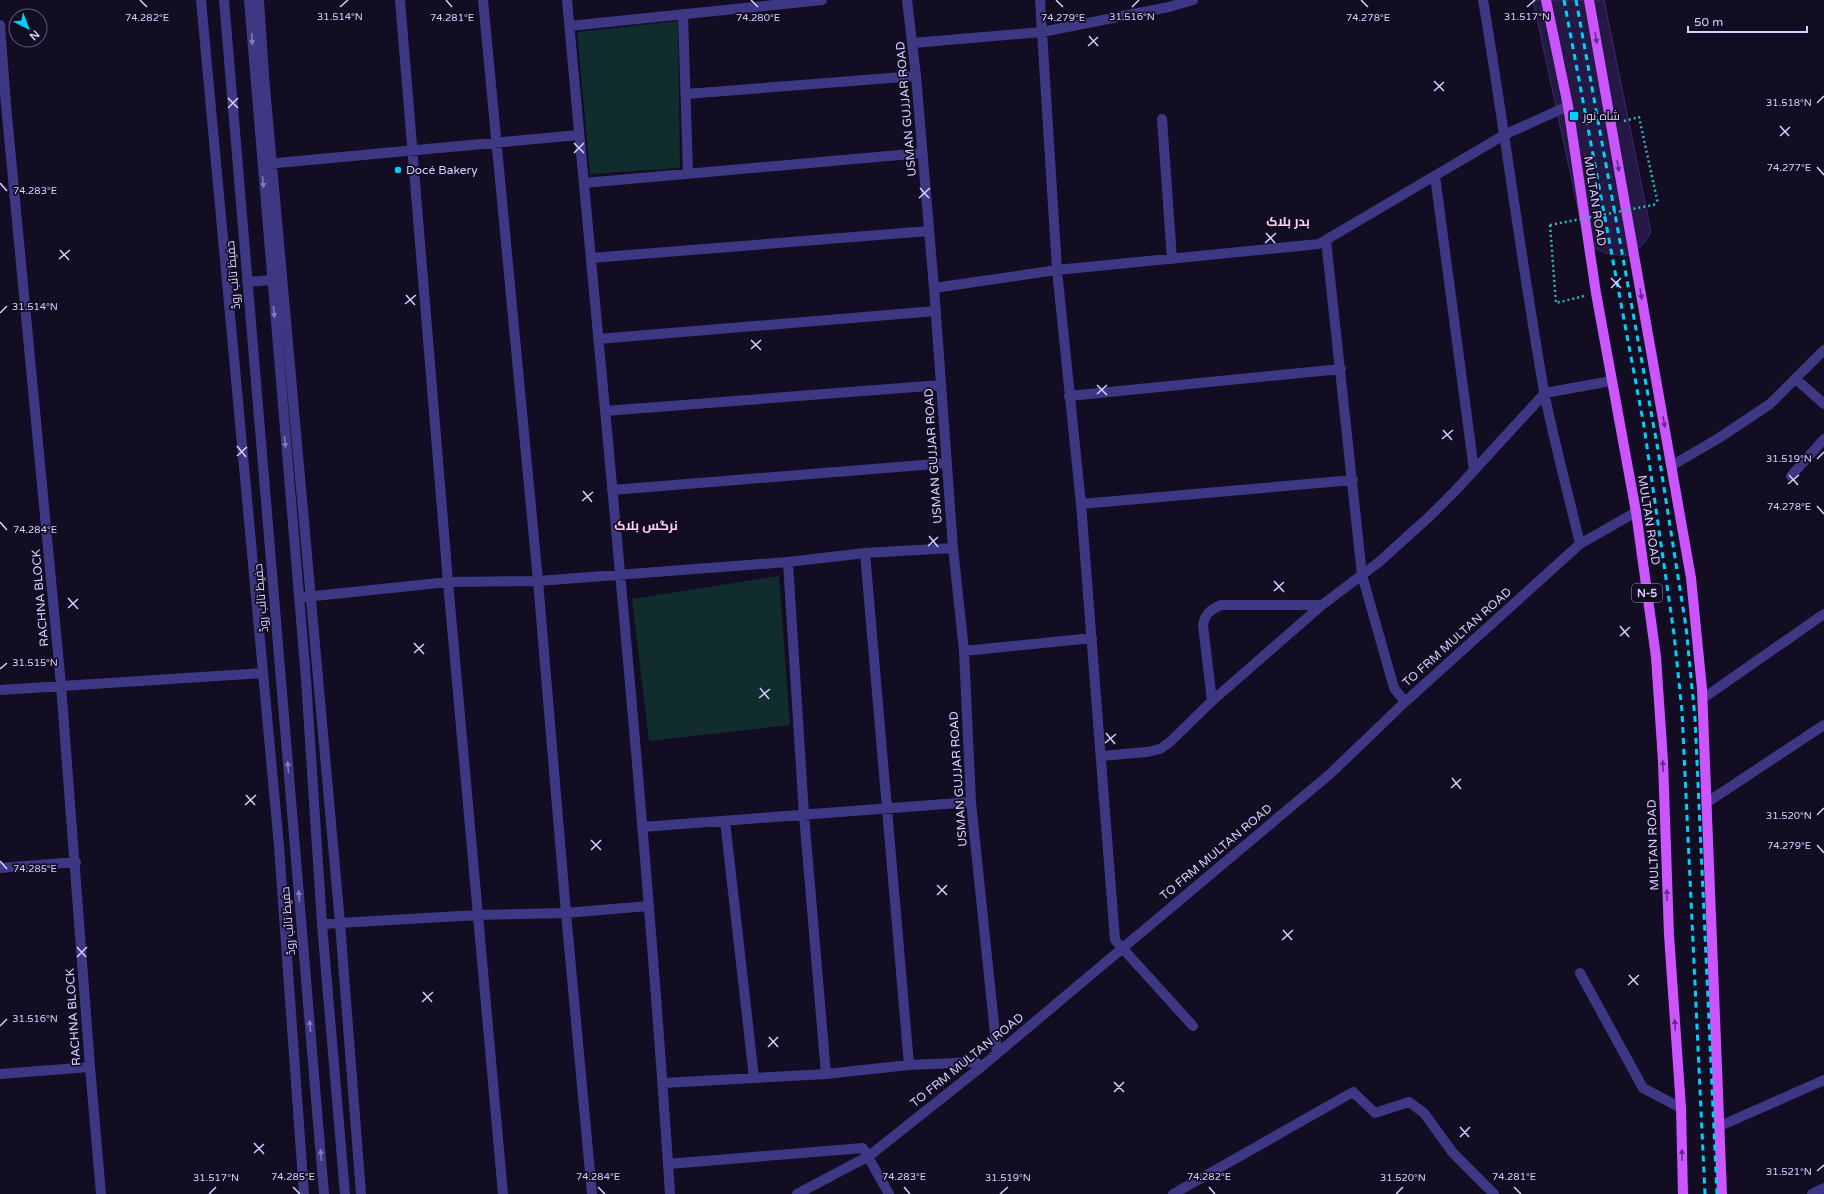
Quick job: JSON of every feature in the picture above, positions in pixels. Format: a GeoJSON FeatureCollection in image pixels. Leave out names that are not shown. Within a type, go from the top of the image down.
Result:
{"type":"FeatureCollection","features":[{"type":"Feature","properties":{"kind":"main road","name":"MULTAN ROAD"},"geometry":{"type":"LineString","coordinates":[[1546,0],[1568,106],[1596,293],[1636,512],[1656,657],[1663,761],[1669,935],[1681,1108],[1683,1194]]}},
{"type":"Feature","properties":{"kind":"main road"},"geometry":{"type":"LineString","coordinates":[[1589,0],[1691,578],[1702,699],[1722,1194]]}},
{"type":"Feature","properties":{"kind":"street"},"geometry":{"type":"LineString","coordinates":[[201,0],[279,846],[304,1194]]}},
{"type":"Feature","properties":{"kind":"street","name":"حفیظ تائب روڈ"},"geometry":{"type":"LineString","coordinates":[[224,0],[324,1194]]}},
{"type":"Feature","properties":{"kind":"street"},"geometry":{"type":"LineString","coordinates":[[249,0],[312,596],[340,923],[361,1194]]}},
{"type":"Feature","properties":{"kind":"street"},"geometry":{"type":"LineString","coordinates":[[260,0],[272,280],[299,597],[322,924],[345,1194]]}},
{"type":"Feature","properties":{"kind":"street"},"geometry":{"type":"LineString","coordinates":[[400,0],[448,582],[503,1194]]}},
{"type":"Feature","properties":{"kind":"street"},"geometry":{"type":"LineString","coordinates":[[483,0],[538,581],[566,913],[592,1194]]}},
{"type":"Feature","properties":{"kind":"street"},"geometry":{"type":"LineString","coordinates":[[567,0],[604,411],[621,574],[663,1083],[670,1194]]}},
{"type":"Feature","properties":{"kind":"street"},"geometry":{"type":"LineString","coordinates":[[569,26],[822,0]]}},
{"type":"Feature","properties":{"kind":"street","name":"USMAN GUJJAR ROAD"},"geometry":{"type":"LineString","coordinates":[[907,0],[916,76],[936,311],[953,548],[964,651],[971,802],[997,1054]]}},
{"type":"Feature","properties":{"kind":"street"},"geometry":{"type":"LineString","coordinates":[[1040,0],[1057,270],[1081,504],[1115,940],[1193,1026]]}},
{"type":"Feature","properties":{"kind":"street"},"geometry":{"type":"LineString","coordinates":[[913,43],[1042,32],[1169,7],[1193,0]]}},
{"type":"Feature","properties":{"kind":"street"},"geometry":{"type":"LineString","coordinates":[[1483,0],[1520,248],[1545,393],[1580,544]]}},
{"type":"Feature","properties":{"kind":"street"},"geometry":{"type":"LineString","coordinates":[[684,14],[688,173]]}},
{"type":"Feature","properties":{"kind":"street","name":"RACHNA BLOCK"},"geometry":{"type":"LineString","coordinates":[[0,25],[61,685],[101,1194]]}},
{"type":"Feature","properties":{"kind":"street"},"geometry":{"type":"LineString","coordinates":[[686,94],[916,76]]}},
{"type":"Feature","properties":{"kind":"street"},"geometry":{"type":"LineString","coordinates":[[934,288],[1057,270],[1319,244],[1504,135],[1568,106]]}},
{"type":"Feature","properties":{"kind":"street"},"geometry":{"type":"LineString","coordinates":[[1162,120],[1172,259]]}},
{"type":"Feature","properties":{"kind":"street"},"geometry":{"type":"LineString","coordinates":[[267,164],[579,135]]}},
{"type":"Feature","properties":{"kind":"street"},"geometry":{"type":"LineString","coordinates":[[584,183],[922,153]]}},
{"type":"Feature","properties":{"kind":"street"},"geometry":{"type":"LineString","coordinates":[[1435,176],[1474,470]]}},
{"type":"Feature","properties":{"kind":"street"},"geometry":{"type":"LineString","coordinates":[[591,258],[929,231]]}},
{"type":"Feature","properties":{"kind":"street"},"geometry":{"type":"LineString","coordinates":[[1326,240],[1353,480],[1362,575],[1394,688],[1405,702]]}},
{"type":"Feature","properties":{"kind":"street"},"geometry":{"type":"LineString","coordinates":[[247,282],[272,280]]}},
{"type":"Feature","properties":{"kind":"street"},"geometry":{"type":"LineString","coordinates":[[598,340],[936,311]]}},
{"type":"Feature","properties":{"kind":"street"},"geometry":{"type":"LineString","coordinates":[[1671,466],[1719,438],[1770,404],[1824,350]]}},
{"type":"Feature","properties":{"kind":"street"},"geometry":{"type":"LineString","coordinates":[[1069,396],[1340,369]]}},
{"type":"Feature","properties":{"kind":"street"},"geometry":{"type":"LineString","coordinates":[[1796,379],[1824,404]]}},
{"type":"Feature","properties":{"kind":"street"},"geometry":{"type":"LineString","coordinates":[[1101,756],[1160,749],[1170,742],[1212,701],[1322,605],[1362,575],[1430,516],[1545,393],[1611,381]]}},
{"type":"Feature","properties":{"kind":"street"},"geometry":{"type":"LineString","coordinates":[[604,411],[941,385]]}},
{"type":"Feature","properties":{"kind":"street"},"geometry":{"type":"LineString","coordinates":[[1791,476],[1824,439]]}},
{"type":"Feature","properties":{"kind":"street"},"geometry":{"type":"LineString","coordinates":[[612,490],[947,463]]}},
{"type":"Feature","properties":{"kind":"street"},"geometry":{"type":"LineString","coordinates":[[1081,504],[1353,480]]}},
{"type":"Feature","properties":{"kind":"street","name":"TO FRM MULTAN ROAD"},"geometry":{"type":"LineString","coordinates":[[797,1194],[869,1156],[997,1054],[1330,774],[1405,702],[1580,544],[1636,512]]}},
{"type":"Feature","properties":{"kind":"street"},"geometry":{"type":"LineString","coordinates":[[299,597],[448,582],[538,581],[788,562],[865,553],[953,548]]}},
{"type":"Feature","properties":{"kind":"street"},"geometry":{"type":"LineString","coordinates":[[865,553],[909,1065]]}},
{"type":"Feature","properties":{"kind":"street"},"geometry":{"type":"LineString","coordinates":[[788,562],[804,815],[826,1074]]}},
{"type":"Feature","properties":{"kind":"street"},"geometry":{"type":"LineString","coordinates":[[1212,701],[1203,625],[1204,618],[1213,608],[1221,605],[1322,605]]}},
{"type":"Feature","properties":{"kind":"street"},"geometry":{"type":"LineString","coordinates":[[1702,699],[1824,614]]}},
{"type":"Feature","properties":{"kind":"street"},"geometry":{"type":"LineString","coordinates":[[964,651],[1092,638]]}},
{"type":"Feature","properties":{"kind":"street"},"geometry":{"type":"LineString","coordinates":[[0,690],[263,673]]}},
{"type":"Feature","properties":{"kind":"street"},"geometry":{"type":"LineString","coordinates":[[264,691],[281,690]]}},
{"type":"Feature","properties":{"kind":"street"},"geometry":{"type":"LineString","coordinates":[[1706,803],[1824,725]]}},
{"type":"Feature","properties":{"kind":"street"},"geometry":{"type":"LineString","coordinates":[[642,827],[971,802]]}},
{"type":"Feature","properties":{"kind":"street"},"geometry":{"type":"LineString","coordinates":[[725,821],[754,1078]]}},
{"type":"Feature","properties":{"kind":"street"},"geometry":{"type":"LineString","coordinates":[[0,868],[76,862]]}},
{"type":"Feature","properties":{"kind":"street"},"geometry":{"type":"LineString","coordinates":[[322,924],[478,915],[566,913],[648,906]]}},
{"type":"Feature","properties":{"kind":"street"},"geometry":{"type":"LineString","coordinates":[[1580,973],[1644,1088],[1681,1108]]}},
{"type":"Feature","properties":{"kind":"street"},"geometry":{"type":"LineString","coordinates":[[663,1083],[826,1074],[909,1065],[976,1062],[981,1067]]}},
{"type":"Feature","properties":{"kind":"street"},"geometry":{"type":"LineString","coordinates":[[0,1074],[90,1067]]}},
{"type":"Feature","properties":{"kind":"street"},"geometry":{"type":"LineString","coordinates":[[1720,1126],[1824,1080]]}},
{"type":"Feature","properties":{"kind":"street"},"geometry":{"type":"LineString","coordinates":[[1173,1194],[1353,1092],[1375,1114],[1409,1102],[1424,1114],[1453,1153],[1494,1194]]}},
{"type":"Feature","properties":{"kind":"street"},"geometry":{"type":"LineString","coordinates":[[668,1164],[863,1148],[869,1156],[889,1194]]}},
{"type":"Feature","properties":{"kind":"street"},"geometry":{"type":"LineString","coordinates":[[1812,1194],[1824,1188]]}},
{"type":"Feature","properties":{"kind":"path"},"geometry":{"type":"LineString","coordinates":[[1596,293],[1556,303],[1550,225],[1658,204],[1639,117],[1610,124]]}},
{"type":"Feature","properties":{"kind":"green space"},"geometry":{"type":"Polygon","coordinates":[[[678,21],[680,168],[590,174],[577,32],[678,21]]]}},
{"type":"Feature","properties":{"kind":"green space"},"geometry":{"type":"Polygon","coordinates":[[[779,576],[790,725],[649,741],[632,599],[779,576]]]}},
{"type":"Feature","properties":{"kind":"building"},"geometry":{"type":"Polygon","coordinates":[[[1533,0],[1604,0],[1651,232],[1643,244],[1632,254],[1624,256],[1605,253],[1590,246],[1585,241],[1533,0]]]}},
{"type":"Feature","properties":{"kind":"railway"},"geometry":{"type":"LineString","coordinates":[[1564,0],[1644,426],[1674,634],[1682,711],[1705,1194]]}},
{"type":"Feature","properties":{"kind":"railway"},"geometry":{"type":"LineString","coordinates":[[1576,0],[1658,450],[1686,627],[1695,718],[1717,1194]]}},
{"type":"Feature","properties":{"kind":"place","name":"شاہ نور"},"geometry":{"type":"Point","coordinates":[1574,116]}},
{"type":"Feature","properties":{"kind":"place","name":"Docé Bakery"},"geometry":{"type":"Point","coordinates":[398,170]}},
{"type":"Feature","properties":{"kind":"district","name":"بدر بلاک"},"geometry":{"type":"Point","coordinates":[1288,221]}},
{"type":"Feature","properties":{"kind":"district","name":"نرگس بلاک"},"geometry":{"type":"Point","coordinates":[646,525]}}]}
